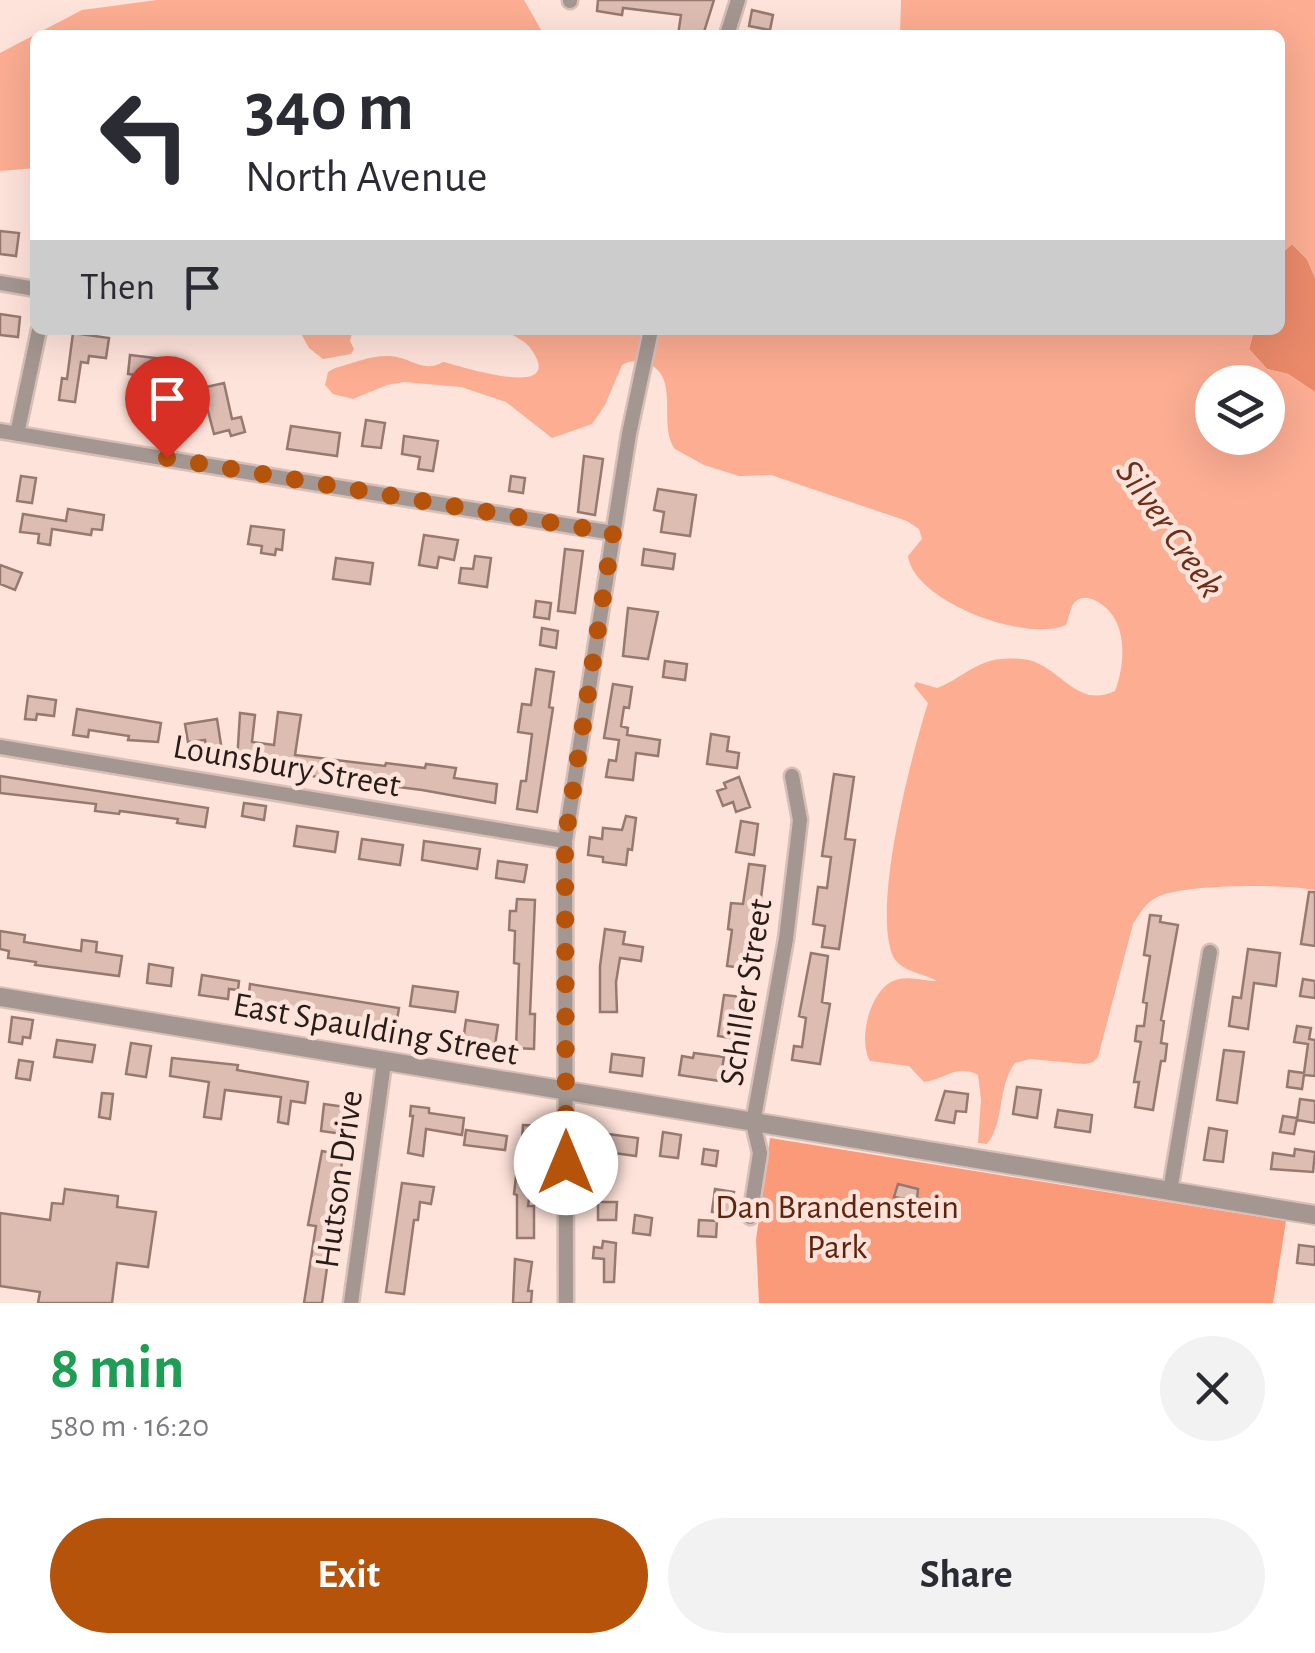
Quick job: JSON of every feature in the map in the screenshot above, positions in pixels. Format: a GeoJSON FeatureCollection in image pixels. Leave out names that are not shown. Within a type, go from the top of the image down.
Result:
{"type":"FeatureCollection","features":[{"type":"Feature","properties":{"kind":"street"},"geometry":{"type":"LineString","coordinates":[[729,30],[738,0]]}},
{"type":"Feature","properties":{"kind":"street"},"geometry":{"type":"LineString","coordinates":[[0,283],[30,287]]}},
{"type":"Feature","properties":{"kind":"street"},"geometry":{"type":"LineString","coordinates":[[17,434],[38,335]]}},
{"type":"Feature","properties":{"kind":"street"},"geometry":{"type":"LineString","coordinates":[[566,1303],[565,841],[613,533],[650,335]]}},
{"type":"Feature","properties":{"kind":"street"},"geometry":{"type":"LineString","coordinates":[[0,431],[613,533]]}},
{"type":"Feature","properties":{"kind":"street","name":"Lounsbury Street"},"geometry":{"type":"LineString","coordinates":[[0,747],[565,841]]}},
{"type":"Feature","properties":{"kind":"street","name":"Schiller Street"},"geometry":{"type":"LineString","coordinates":[[750,1217],[760,1153],[753,1123],[786,939],[800,820],[792,776]]}},
{"type":"Feature","properties":{"kind":"street"},"geometry":{"type":"LineString","coordinates":[[1170,1191],[1210,952]]}},
{"type":"Feature","properties":{"kind":"street","name":"East Spaulding Street"},"geometry":{"type":"LineString","coordinates":[[0,997],[1315,1215]]}},
{"type":"Feature","properties":{"kind":"street","name":"Hutson Drive"},"geometry":{"type":"LineString","coordinates":[[351,1303],[384,1062]]}},
{"type":"Feature","properties":{"kind":"green space","name":"Dan Brandenstein Park"},"geometry":{"type":"Polygon","coordinates":[[[770,1138],[1286,1221],[1273,1303],[759,1303],[756,1240],[770,1138]]]}},
{"type":"Feature","properties":{"kind":"shaded area"},"geometry":{"type":"Polygon","coordinates":[[[1292,244],[1307,259],[1315,278],[1315,392],[1285,373],[1285,365],[1263,365],[1249,349],[1253,335],[1285,335],[1285,250],[1292,244]]]}},
{"type":"Feature","properties":{"kind":"water"},"geometry":{"type":"Polygon","coordinates":[[[157,0],[524,0],[541,30],[44,30],[82,10],[157,0]]]}},
{"type":"Feature","properties":{"kind":"water"},"geometry":{"type":"Polygon","coordinates":[[[901,0],[1315,0],[1315,278],[1307,259],[1292,244],[1285,250],[1285,30],[900,30],[901,0]]]}},
{"type":"Feature","properties":{"kind":"water"},"geometry":{"type":"Polygon","coordinates":[[[30,37],[30,168],[0,171],[0,53],[30,37]]]}},
{"type":"Feature","properties":{"kind":"water"},"geometry":{"type":"Polygon","coordinates":[[[302,335],[352,335],[354,349],[351,354],[323,359],[309,348],[302,335]]]}},
{"type":"Feature","properties":{"kind":"water","name":"Silver Creek"},"geometry":{"type":"Polygon","coordinates":[[[514,335],[1253,335],[1249,349],[1263,365],[1195,365],[1195,455],[1285,455],[1285,373],[1315,392],[1315,890],[1213,887],[1173,892],[1150,901],[1133,924],[1098,1057],[1085,1064],[1030,1059],[1015,1063],[1009,1072],[993,1135],[987,1144],[978,1143],[978,1075],[957,1071],[924,1082],[909,1066],[870,1061],[865,1042],[872,1007],[883,988],[903,978],[937,981],[895,960],[887,930],[896,829],[928,703],[914,686],[916,682],[937,688],[984,663],[1015,659],[1039,664],[1083,693],[1103,695],[1115,691],[1122,642],[1115,619],[1098,602],[1086,598],[1073,604],[1066,625],[1048,629],[1000,623],[950,603],[915,573],[908,556],[922,539],[919,529],[907,521],[771,475],[739,476],[704,465],[675,449],[670,439],[663,377],[645,363],[633,361],[622,365],[592,424],[552,438],[506,402],[461,387],[404,382],[353,399],[333,394],[325,385],[328,372],[335,368],[383,356],[429,366],[443,362],[523,377],[535,374],[539,365],[531,349],[514,335]]]}},
{"type":"Feature","properties":{"kind":"building"},"geometry":{"type":"Polygon","coordinates":[[[598,0],[714,0],[705,30],[679,30],[681,15],[623,8],[622,15],[597,11],[598,0]]]}},
{"type":"Feature","properties":{"kind":"building"},"geometry":{"type":"Polygon","coordinates":[[[752,10],[773,15],[770,30],[749,26],[752,10]]]}},
{"type":"Feature","properties":{"kind":"building"},"geometry":{"type":"Polygon","coordinates":[[[0,231],[19,233],[16,256],[0,254],[0,231]]]}},
{"type":"Feature","properties":{"kind":"building"},"geometry":{"type":"Polygon","coordinates":[[[0,314],[20,317],[18,337],[0,335],[0,314]]]}},
{"type":"Feature","properties":{"kind":"building"},"geometry":{"type":"Polygon","coordinates":[[[73,335],[109,338],[106,358],[89,356],[88,363],[81,362],[75,402],[59,400],[62,378],[67,379],[73,335]]]}},
{"type":"Feature","properties":{"kind":"building"},"geometry":{"type":"Polygon","coordinates":[[[130,355],[181,361],[178,382],[170,381],[169,389],[156,388],[157,378],[128,374],[130,355]]]}},
{"type":"Feature","properties":{"kind":"building"},"geometry":{"type":"Polygon","coordinates":[[[224,383],[232,419],[241,417],[245,432],[231,436],[229,430],[214,434],[202,388],[224,383]]]}},
{"type":"Feature","properties":{"kind":"building"},"geometry":{"type":"Polygon","coordinates":[[[366,420],[385,423],[381,448],[362,446],[366,420]]]}},
{"type":"Feature","properties":{"kind":"building"},"geometry":{"type":"Polygon","coordinates":[[[291,426],[340,433],[337,456],[287,449],[291,426]]]}},
{"type":"Feature","properties":{"kind":"building"},"geometry":{"type":"Polygon","coordinates":[[[404,436],[438,441],[433,471],[418,469],[420,457],[402,454],[404,436]]]}},
{"type":"Feature","properties":{"kind":"building"},"geometry":{"type":"Polygon","coordinates":[[[584,456],[603,459],[595,515],[578,512],[584,456]]]}},
{"type":"Feature","properties":{"kind":"building"},"geometry":{"type":"Polygon","coordinates":[[[21,476],[36,478],[32,503],[17,501],[21,476]]]}},
{"type":"Feature","properties":{"kind":"building"},"geometry":{"type":"Polygon","coordinates":[[[511,476],[525,478],[523,493],[509,491],[511,476]]]}},
{"type":"Feature","properties":{"kind":"building"},"geometry":{"type":"Polygon","coordinates":[[[658,489],[696,495],[690,536],[661,532],[664,512],[654,510],[658,489]]]}},
{"type":"Feature","properties":{"kind":"building"},"geometry":{"type":"Polygon","coordinates":[[[68,509],[104,515],[102,530],[92,529],[91,535],[52,529],[50,545],[38,543],[39,534],[20,532],[23,514],[66,521],[68,509]]]}},
{"type":"Feature","properties":{"kind":"building"},"geometry":{"type":"Polygon","coordinates":[[[251,526],[284,530],[282,550],[276,549],[275,555],[261,553],[262,546],[248,544],[251,526]]]}},
{"type":"Feature","properties":{"kind":"building"},"geometry":{"type":"Polygon","coordinates":[[[424,535],[458,540],[454,560],[439,557],[437,568],[419,565],[424,535]]]}},
{"type":"Feature","properties":{"kind":"building"},"geometry":{"type":"Polygon","coordinates":[[[565,549],[583,551],[575,613],[558,611],[565,549]]]}},
{"type":"Feature","properties":{"kind":"building"},"geometry":{"type":"Polygon","coordinates":[[[644,549],[675,554],[673,569],[642,565],[644,549]]]}},
{"type":"Feature","properties":{"kind":"building"},"geometry":{"type":"Polygon","coordinates":[[[475,556],[491,558],[487,587],[459,583],[461,568],[473,569],[475,556]]]}},
{"type":"Feature","properties":{"kind":"building"},"geometry":{"type":"Polygon","coordinates":[[[336,558],[373,563],[370,584],[333,579],[336,558]]]}},
{"type":"Feature","properties":{"kind":"building"},"geometry":{"type":"Polygon","coordinates":[[[0,565],[22,573],[15,590],[0,584],[0,565]]]}},
{"type":"Feature","properties":{"kind":"building"},"geometry":{"type":"Polygon","coordinates":[[[536,601],[551,603],[549,619],[534,617],[536,601]]]}},
{"type":"Feature","properties":{"kind":"building"},"geometry":{"type":"Polygon","coordinates":[[[628,608],[658,612],[648,659],[623,656],[628,608]]]}},
{"type":"Feature","properties":{"kind":"building"},"geometry":{"type":"Polygon","coordinates":[[[542,628],[558,631],[556,648],[540,645],[542,628]]]}},
{"type":"Feature","properties":{"kind":"building"},"geometry":{"type":"Polygon","coordinates":[[[665,661],[687,664],[685,680],[663,677],[665,661]]]}},
{"type":"Feature","properties":{"kind":"building"},"geometry":{"type":"Polygon","coordinates":[[[536,669],[554,672],[549,707],[553,708],[537,812],[517,809],[521,781],[526,781],[532,734],[518,732],[522,704],[531,705],[536,669]]]}},
{"type":"Feature","properties":{"kind":"building"},"geometry":{"type":"Polygon","coordinates":[[[613,684],[632,687],[621,726],[628,728],[627,735],[660,740],[658,756],[636,753],[633,780],[606,777],[609,760],[616,761],[619,740],[604,738],[613,684]]]}},
{"type":"Feature","properties":{"kind":"building"},"geometry":{"type":"Polygon","coordinates":[[[28,696],[56,700],[54,716],[37,714],[36,720],[25,719],[28,696]]]}},
{"type":"Feature","properties":{"kind":"building"},"geometry":{"type":"Polygon","coordinates":[[[77,709],[161,723],[158,742],[128,740],[129,736],[89,730],[88,737],[73,735],[77,709]]]}},
{"type":"Feature","properties":{"kind":"building"},"geometry":{"type":"Polygon","coordinates":[[[278,712],[301,715],[295,755],[385,766],[386,763],[425,768],[426,764],[456,768],[454,778],[497,784],[495,803],[303,775],[304,769],[237,762],[240,713],[255,715],[252,742],[274,745],[278,712]]]}},
{"type":"Feature","properties":{"kind":"building"},"geometry":{"type":"Polygon","coordinates":[[[217,719],[222,751],[207,753],[205,740],[188,742],[185,724],[217,719]]]}},
{"type":"Feature","properties":{"kind":"building"},"geometry":{"type":"Polygon","coordinates":[[[711,734],[729,737],[727,751],[739,753],[737,768],[707,764],[711,734]]]}},
{"type":"Feature","properties":{"kind":"building"},"geometry":{"type":"Polygon","coordinates":[[[834,774],[854,777],[845,839],[855,840],[839,949],[822,947],[825,926],[813,924],[818,887],[827,888],[831,857],[822,856],[834,774]]]}},
{"type":"Feature","properties":{"kind":"building"},"geometry":{"type":"Polygon","coordinates":[[[0,776],[208,808],[205,827],[177,823],[178,819],[95,811],[96,804],[0,793],[0,776]]]}},
{"type":"Feature","properties":{"kind":"building"},"geometry":{"type":"Polygon","coordinates":[[[739,777],[750,807],[736,812],[733,802],[723,806],[717,791],[739,777]]]}},
{"type":"Feature","properties":{"kind":"building"},"geometry":{"type":"Polygon","coordinates":[[[244,803],[266,806],[264,820],[242,816],[244,803]]]}},
{"type":"Feature","properties":{"kind":"building"},"geometry":{"type":"Polygon","coordinates":[[[626,816],[636,818],[626,865],[588,855],[590,837],[602,839],[603,828],[622,830],[626,816]]]}},
{"type":"Feature","properties":{"kind":"building"},"geometry":{"type":"Polygon","coordinates":[[[741,821],[758,824],[754,855],[736,852],[741,821]]]}},
{"type":"Feature","properties":{"kind":"building"},"geometry":{"type":"Polygon","coordinates":[[[297,826],[338,832],[335,852],[294,846],[297,826]]]}},
{"type":"Feature","properties":{"kind":"building"},"geometry":{"type":"Polygon","coordinates":[[[362,839],[403,845],[400,865],[359,859],[362,839]]]}},
{"type":"Feature","properties":{"kind":"building"},"geometry":{"type":"Polygon","coordinates":[[[424,841],[480,849],[477,869],[422,860],[424,841]]]}},
{"type":"Feature","properties":{"kind":"building"},"geometry":{"type":"Polygon","coordinates":[[[498,861],[527,865],[524,882],[496,878],[498,861]]]}},
{"type":"Feature","properties":{"kind":"building"},"geometry":{"type":"Polygon","coordinates":[[[749,864],[765,866],[748,951],[753,951],[750,969],[727,966],[731,903],[743,904],[749,864]]]}},
{"type":"Feature","properties":{"kind":"building"},"geometry":{"type":"Polygon","coordinates":[[[1309,892],[1315,892],[1315,946],[1301,944],[1309,892]]]}},
{"type":"Feature","properties":{"kind":"building"},"geometry":{"type":"Polygon","coordinates":[[[517,899],[535,900],[530,1014],[535,1014],[534,1049],[516,1048],[519,964],[514,963],[515,931],[509,930],[510,911],[516,911],[517,899]]]}},
{"type":"Feature","properties":{"kind":"building"},"geometry":{"type":"Polygon","coordinates":[[[1150,915],[1161,916],[1160,922],[1178,925],[1161,1020],[1161,1043],[1167,1044],[1165,1061],[1161,1061],[1153,1110],[1135,1107],[1139,1082],[1134,1082],[1141,1042],[1135,1041],[1137,1026],[1144,1026],[1147,1003],[1143,1002],[1150,956],[1144,955],[1150,915]]]}},
{"type":"Feature","properties":{"kind":"building"},"geometry":{"type":"Polygon","coordinates":[[[605,929],[625,932],[623,944],[643,947],[641,961],[620,958],[617,1012],[600,1012],[605,929]]]}},
{"type":"Feature","properties":{"kind":"building"},"geometry":{"type":"Polygon","coordinates":[[[0,931],[25,935],[24,942],[81,951],[82,940],[97,942],[96,952],[122,956],[119,976],[8,958],[9,951],[0,949],[0,931]]]}},
{"type":"Feature","properties":{"kind":"building"},"geometry":{"type":"Polygon","coordinates":[[[1248,949],[1280,953],[1276,986],[1254,983],[1248,1029],[1229,1026],[1233,997],[1241,998],[1248,949]]]}},
{"type":"Feature","properties":{"kind":"building"},"geometry":{"type":"Polygon","coordinates":[[[811,953],[828,956],[822,1002],[830,1004],[820,1064],[792,1060],[794,1046],[802,1047],[806,1018],[799,1016],[811,953]]]}},
{"type":"Feature","properties":{"kind":"building"},"geometry":{"type":"Polygon","coordinates":[[[149,964],[173,968],[171,986],[147,983],[149,964]]]}},
{"type":"Feature","properties":{"kind":"building"},"geometry":{"type":"Polygon","coordinates":[[[202,975],[239,981],[238,990],[229,989],[228,999],[199,995],[202,975]]]}},
{"type":"Feature","properties":{"kind":"building"},"geometry":{"type":"Polygon","coordinates":[[[1303,979],[1315,981],[1315,998],[1300,996],[1303,979]]]}},
{"type":"Feature","properties":{"kind":"building"},"geometry":{"type":"Polygon","coordinates":[[[250,984],[399,1008],[396,1026],[248,1003],[250,984]]]}},
{"type":"Feature","properties":{"kind":"building"},"geometry":{"type":"Polygon","coordinates":[[[413,986],[458,992],[455,1012],[410,1006],[413,986]]]}},
{"type":"Feature","properties":{"kind":"building"},"geometry":{"type":"Polygon","coordinates":[[[724,995],[743,997],[737,1039],[718,1036],[724,995]]]}},
{"type":"Feature","properties":{"kind":"building"},"geometry":{"type":"Polygon","coordinates":[[[12,1017],[33,1020],[30,1038],[23,1037],[22,1044],[9,1042],[12,1017]]]}},
{"type":"Feature","properties":{"kind":"building"},"geometry":{"type":"Polygon","coordinates":[[[466,1020],[498,1025],[495,1045],[463,1041],[466,1020]]]}},
{"type":"Feature","properties":{"kind":"building"},"geometry":{"type":"Polygon","coordinates":[[[1297,1026],[1311,1028],[1309,1039],[1315,1040],[1315,1076],[1304,1075],[1302,1089],[1287,1087],[1289,1071],[1304,1073],[1308,1044],[1294,1042],[1297,1026]]]}},
{"type":"Feature","properties":{"kind":"building"},"geometry":{"type":"Polygon","coordinates":[[[57,1040],[95,1045],[92,1062],[54,1057],[57,1040]]]}},
{"type":"Feature","properties":{"kind":"building"},"geometry":{"type":"Polygon","coordinates":[[[131,1043],[151,1046],[146,1077],[126,1074],[131,1043]]]}},
{"type":"Feature","properties":{"kind":"building"},"geometry":{"type":"Polygon","coordinates":[[[1224,1050],[1244,1052],[1237,1103],[1217,1100],[1224,1050]]]}},
{"type":"Feature","properties":{"kind":"building"},"geometry":{"type":"Polygon","coordinates":[[[694,1053],[724,1057],[720,1081],[679,1075],[682,1056],[693,1058],[694,1053]]]}},
{"type":"Feature","properties":{"kind":"building"},"geometry":{"type":"Polygon","coordinates":[[[612,1054],[644,1058],[642,1076],[610,1072],[612,1054]]]}},
{"type":"Feature","properties":{"kind":"building"},"geometry":{"type":"Polygon","coordinates":[[[172,1058],[238,1065],[237,1070],[308,1082],[305,1103],[291,1101],[288,1124],[278,1122],[281,1097],[225,1090],[221,1119],[204,1117],[209,1082],[170,1076],[172,1058]]]}},
{"type":"Feature","properties":{"kind":"building"},"geometry":{"type":"Polygon","coordinates":[[[19,1060],[33,1062],[30,1080],[16,1078],[19,1060]]]}},
{"type":"Feature","properties":{"kind":"building"},"geometry":{"type":"Polygon","coordinates":[[[1017,1087],[1041,1090],[1037,1118],[1013,1114],[1017,1087]]]}},
{"type":"Feature","properties":{"kind":"building"},"geometry":{"type":"Polygon","coordinates":[[[945,1091],[968,1094],[966,1112],[956,1111],[954,1123],[936,1120],[945,1091]]]}},
{"type":"Feature","properties":{"kind":"building"},"geometry":{"type":"Polygon","coordinates":[[[102,1093],[113,1094],[110,1119],[99,1117],[102,1093]]]}},
{"type":"Feature","properties":{"kind":"building"},"geometry":{"type":"Polygon","coordinates":[[[1300,1099],[1315,1101],[1315,1123],[1297,1120],[1300,1099]]]}},
{"type":"Feature","properties":{"kind":"building"},"geometry":{"type":"Polygon","coordinates":[[[324,1104],[346,1107],[344,1118],[353,1119],[350,1135],[321,1131],[324,1104]]]}},
{"type":"Feature","properties":{"kind":"building"},"geometry":{"type":"Polygon","coordinates":[[[411,1106],[464,1118],[462,1135],[426,1129],[423,1156],[408,1153],[411,1106]]]}},
{"type":"Feature","properties":{"kind":"building"},"geometry":{"type":"Polygon","coordinates":[[[1058,1110],[1092,1115],[1090,1132],[1055,1127],[1058,1110]]]}},
{"type":"Feature","properties":{"kind":"building"},"geometry":{"type":"Polygon","coordinates":[[[1283,1116],[1297,1118],[1294,1134],[1280,1132],[1283,1116]]]}},
{"type":"Feature","properties":{"kind":"building"},"geometry":{"type":"Polygon","coordinates":[[[523,1125],[543,1126],[542,1142],[522,1141],[523,1125]]]}},
{"type":"Feature","properties":{"kind":"building"},"geometry":{"type":"Polygon","coordinates":[[[1209,1128],[1227,1131],[1223,1162],[1204,1160],[1209,1128]]]}},
{"type":"Feature","properties":{"kind":"building"},"geometry":{"type":"Polygon","coordinates":[[[466,1130],[507,1136],[505,1150],[464,1145],[466,1130]]]}},
{"type":"Feature","properties":{"kind":"building"},"geometry":{"type":"Polygon","coordinates":[[[663,1132],[681,1135],[678,1158],[660,1156],[663,1132]]]}},
{"type":"Feature","properties":{"kind":"building"},"geometry":{"type":"Polygon","coordinates":[[[601,1133],[638,1138],[636,1156],[599,1151],[601,1133]]]}},
{"type":"Feature","properties":{"kind":"building"},"geometry":{"type":"Polygon","coordinates":[[[704,1149],[718,1151],[716,1166],[702,1164],[704,1149]]]}},
{"type":"Feature","properties":{"kind":"building"},"geometry":{"type":"Polygon","coordinates":[[[1295,1149],[1315,1152],[1313,1172],[1271,1169],[1273,1153],[1294,1156],[1295,1149]]]}},
{"type":"Feature","properties":{"kind":"building"},"geometry":{"type":"Polygon","coordinates":[[[322,1151],[343,1155],[322,1303],[304,1303],[316,1226],[308,1225],[322,1151]]]}},
{"type":"Feature","properties":{"kind":"building"},"geometry":{"type":"Polygon","coordinates":[[[517,1168],[533,1171],[528,1206],[534,1206],[534,1238],[517,1238],[517,1168]]]}},
{"type":"Feature","properties":{"kind":"building"},"geometry":{"type":"Polygon","coordinates":[[[402,1183],[434,1187],[431,1204],[420,1202],[418,1220],[414,1220],[404,1294],[386,1292],[402,1183]]]}},
{"type":"Feature","properties":{"kind":"building"},"geometry":{"type":"Polygon","coordinates":[[[898,1184],[918,1189],[917,1201],[894,1197],[898,1184]]]}},
{"type":"Feature","properties":{"kind":"building"},"geometry":{"type":"Polygon","coordinates":[[[65,1189],[118,1196],[117,1207],[156,1212],[148,1267],[117,1263],[112,1303],[38,1303],[40,1292],[0,1286],[0,1213],[50,1220],[52,1203],[63,1204],[65,1189]]]}},
{"type":"Feature","properties":{"kind":"building"},"geometry":{"type":"Polygon","coordinates":[[[715,1189],[734,1192],[731,1214],[712,1212],[715,1189]]]}},
{"type":"Feature","properties":{"kind":"building"},"geometry":{"type":"Polygon","coordinates":[[[598,1202],[617,1202],[616,1220],[598,1220],[598,1202]]]}},
{"type":"Feature","properties":{"kind":"building"},"geometry":{"type":"Polygon","coordinates":[[[635,1215],[652,1218],[650,1235],[633,1233],[635,1215]]]}},
{"type":"Feature","properties":{"kind":"building"},"geometry":{"type":"Polygon","coordinates":[[[699,1220],[717,1221],[716,1237],[698,1236],[699,1220]]]}},
{"type":"Feature","properties":{"kind":"building"},"geometry":{"type":"Polygon","coordinates":[[[603,1241],[616,1243],[614,1282],[604,1282],[604,1259],[593,1258],[594,1247],[602,1248],[603,1241]]]}},
{"type":"Feature","properties":{"kind":"building"},"geometry":{"type":"Polygon","coordinates":[[[1299,1245],[1315,1247],[1315,1265],[1297,1263],[1299,1245]]]}},
{"type":"Feature","properties":{"kind":"building"},"geometry":{"type":"Polygon","coordinates":[[[515,1259],[532,1262],[528,1291],[532,1291],[531,1303],[513,1303],[515,1259]]]}},
{"type":"Feature","properties":{"kind":"route"},"geometry":{"type":"LineString","coordinates":[[167,458],[613,533],[565,841],[566,1163]]}}]}
